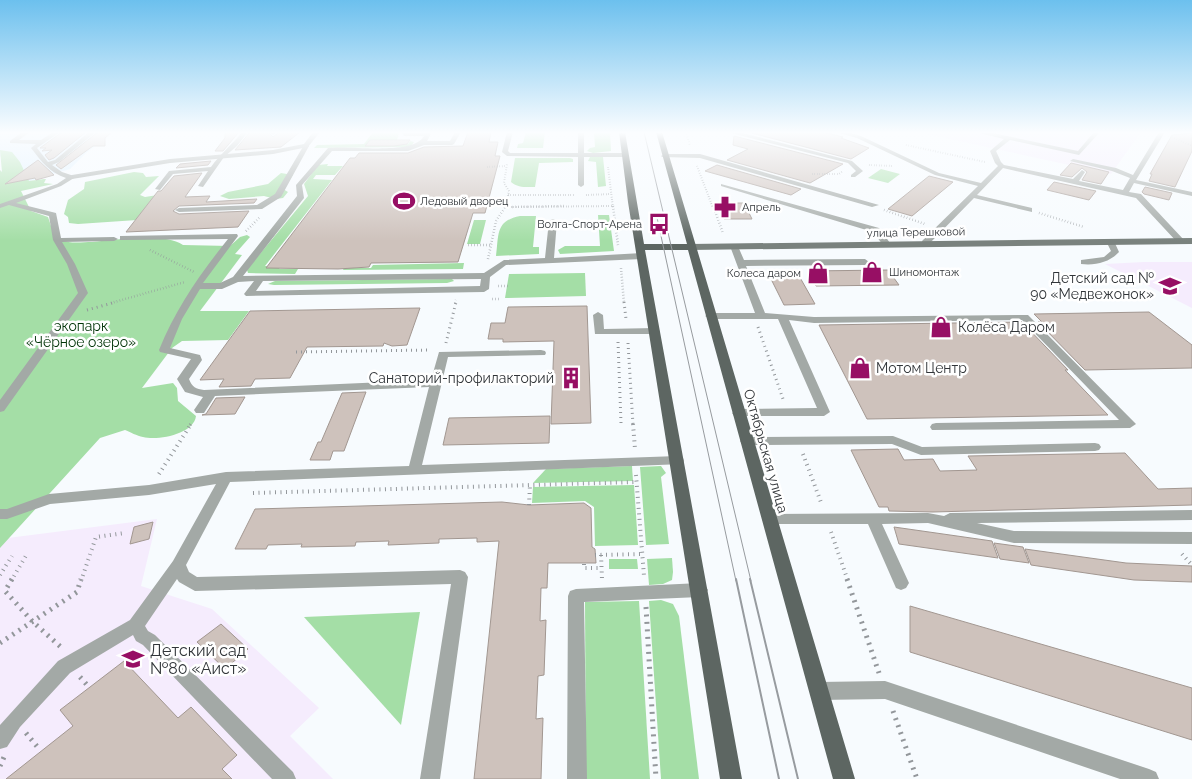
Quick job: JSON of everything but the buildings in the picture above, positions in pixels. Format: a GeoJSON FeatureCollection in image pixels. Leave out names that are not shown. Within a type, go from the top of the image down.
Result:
{"type":"FeatureCollection","features":[{"type":"Feature","properties":{"kind":"main road"},"geometry":{"type":"LineString","coordinates":[[627,168],[731,779]]}},
{"type":"Feature","properties":{"kind":"main road","name":"Октябрьская улица"},"geometry":{"type":"LineString","coordinates":[[668,168],[844,779]]}},
{"type":"Feature","properties":{"kind":"main road","name":"улица Терешковой"},"geometry":{"type":"LineString","coordinates":[[641,252],[690,246]]}},
{"type":"Feature","properties":{"kind":"street"},"geometry":{"type":"LineString","coordinates":[[72,177],[125,168]]}},
{"type":"Feature","properties":{"kind":"street","name":"улица Терешковой"},"geometry":{"type":"LineString","coordinates":[[690,246],[1192,240]]}},
{"type":"Feature","properties":{"kind":"lane"},"geometry":{"type":"LineString","coordinates":[[53,168],[60,175],[72,177]]}},
{"type":"Feature","properties":{"kind":"lane"},"geometry":{"type":"LineString","coordinates":[[179,210],[259,206],[278,195],[293,168]]}},
{"type":"Feature","properties":{"kind":"lane"},"geometry":{"type":"LineString","coordinates":[[196,286],[222,286],[236,279],[301,196],[299,185],[313,168]]}},
{"type":"Feature","properties":{"kind":"lane"},"geometry":{"type":"LineString","coordinates":[[582,168],[582,185]]}},
{"type":"Feature","properties":{"kind":"lane"},"geometry":{"type":"LineString","coordinates":[[744,168],[875,205]]}},
{"type":"Feature","properties":{"kind":"lane"},"geometry":{"type":"LineString","coordinates":[[853,176],[860,171],[857,168]]}},
{"type":"Feature","properties":{"kind":"lane"},"geometry":{"type":"LineString","coordinates":[[925,168],[937,174],[982,185]]}},
{"type":"Feature","properties":{"kind":"lane"},"geometry":{"type":"LineString","coordinates":[[925,243],[936,229],[1000,168]]}},
{"type":"Feature","properties":{"kind":"lane"},"geometry":{"type":"LineString","coordinates":[[1013,168],[1138,196],[1180,240]]}},
{"type":"Feature","properties":{"kind":"lane"},"geometry":{"type":"LineString","coordinates":[[1111,168],[1134,180],[1192,194]]}},
{"type":"Feature","properties":{"kind":"lane"},"geometry":{"type":"LineString","coordinates":[[1125,193],[1141,168]]}},
{"type":"Feature","properties":{"kind":"lane"},"geometry":{"type":"LineString","coordinates":[[201,186],[213,169]]}},
{"type":"Feature","properties":{"kind":"lane"},"geometry":{"type":"LineString","coordinates":[[158,188],[171,172],[213,169]]}},
{"type":"Feature","properties":{"kind":"lane"},"geometry":{"type":"LineString","coordinates":[[1074,182],[1082,172]]}},
{"type":"Feature","properties":{"kind":"lane"},"geometry":{"type":"LineString","coordinates":[[4,204],[60,185],[72,177]]}},
{"type":"Feature","properties":{"kind":"lane"},"geometry":{"type":"LineString","coordinates":[[723,185],[876,230],[886,243]]}},
{"type":"Feature","properties":{"kind":"lane"},"geometry":{"type":"LineString","coordinates":[[971,195],[1029,210]]}},
{"type":"Feature","properties":{"kind":"lane"},"geometry":{"type":"LineString","coordinates":[[0,408],[83,293],[71,264],[57,240],[54,215],[4,204]]}},
{"type":"Feature","properties":{"kind":"lane"},"geometry":{"type":"LineString","coordinates":[[549,260],[554,221]]}},
{"type":"Feature","properties":{"kind":"lane"},"geometry":{"type":"LineString","coordinates":[[57,240],[234,236]]}},
{"type":"Feature","properties":{"kind":"lane"},"geometry":{"type":"LineString","coordinates":[[234,236],[196,286],[172,327],[164,350],[196,357],[197,360],[183,379],[186,387],[191,392],[211,393],[436,383]]}},
{"type":"Feature","properties":{"kind":"lane"},"geometry":{"type":"LineString","coordinates":[[1084,262],[1108,259],[1115,252],[1110,241]]}},
{"type":"Feature","properties":{"kind":"lane"},"geometry":{"type":"LineString","coordinates":[[734,246],[761,316]]}},
{"type":"Feature","properties":{"kind":"lane"},"geometry":{"type":"LineString","coordinates":[[236,279],[486,276],[504,263],[619,256],[641,252]]}},
{"type":"Feature","properties":{"kind":"lane"},"geometry":{"type":"LineString","coordinates":[[740,263],[865,262]]}},
{"type":"Feature","properties":{"kind":"lane"},"geometry":{"type":"LineString","coordinates":[[260,279],[249,294],[484,289],[486,276]]}},
{"type":"Feature","properties":{"kind":"lane"},"geometry":{"type":"LineString","coordinates":[[598,315],[600,332],[655,331]]}},
{"type":"Feature","properties":{"kind":"lane"},"geometry":{"type":"LineString","coordinates":[[710,316],[782,316],[814,320],[1025,317],[1130,424],[936,427]]}},
{"type":"Feature","properties":{"kind":"lane"},"geometry":{"type":"LineString","coordinates":[[738,413],[824,412],[782,316]]}},
{"type":"Feature","properties":{"kind":"lane"},"geometry":{"type":"LineString","coordinates":[[414,470],[443,352],[541,353]]}},
{"type":"Feature","properties":{"kind":"lane"},"geometry":{"type":"LineString","coordinates":[[200,410],[211,393]]}},
{"type":"Feature","properties":{"kind":"lane"},"geometry":{"type":"LineString","coordinates":[[746,441],[893,440],[921,451],[1095,447]]}},
{"type":"Feature","properties":{"kind":"lane"},"geometry":{"type":"LineString","coordinates":[[0,514],[7,514],[49,499],[149,490],[226,476],[678,460]]}},
{"type":"Feature","properties":{"kind":"lane"},"geometry":{"type":"LineString","coordinates":[[4,745],[14,721],[50,680],[75,659],[136,625],[178,565],[226,476]]}},
{"type":"Feature","properties":{"kind":"lane"},"geometry":{"type":"LineString","coordinates":[[769,519],[1192,515]]}},
{"type":"Feature","properties":{"kind":"lane"},"geometry":{"type":"LineString","coordinates":[[872,518],[901,583]]}},
{"type":"Feature","properties":{"kind":"lane"},"geometry":{"type":"LineString","coordinates":[[928,518],[1014,537],[1192,538]]}},
{"type":"Feature","properties":{"kind":"lane"},"geometry":{"type":"LineString","coordinates":[[178,565],[187,581],[203,586],[460,577],[430,779]]}},
{"type":"Feature","properties":{"kind":"lane"},"geometry":{"type":"LineString","coordinates":[[577,779],[576,596],[700,590]]}},
{"type":"Feature","properties":{"kind":"lane"},"geometry":{"type":"LineString","coordinates":[[136,625],[142,636],[149,640],[286,779]]}},
{"type":"Feature","properties":{"kind":"lane"},"geometry":{"type":"LineString","coordinates":[[818,691],[885,690],[1149,779]]}},
{"type":"Feature","properties":{"kind":"path"},"geometry":{"type":"LineString","coordinates":[[486,265],[496,221],[506,208],[509,191],[504,182],[507,168]]}},
{"type":"Feature","properties":{"kind":"path"},"geometry":{"type":"LineString","coordinates":[[609,168],[623,290],[621,423]]}},
{"type":"Feature","properties":{"kind":"path"},"geometry":{"type":"LineString","coordinates":[[699,168],[723,232]]}},
{"type":"Feature","properties":{"kind":"path"},"geometry":{"type":"LineString","coordinates":[[809,174],[839,174],[848,168]]}},
{"type":"Feature","properties":{"kind":"path"},"geometry":{"type":"LineString","coordinates":[[508,195],[611,194]]}},
{"type":"Feature","properties":{"kind":"path"},"geometry":{"type":"LineString","coordinates":[[875,205],[936,229]]}},
{"type":"Feature","properties":{"kind":"path"},"geometry":{"type":"LineString","coordinates":[[234,236],[252,227],[262,213],[256,211],[259,206]]}},
{"type":"Feature","properties":{"kind":"path"},"geometry":{"type":"LineString","coordinates":[[506,208],[613,206]]}},
{"type":"Feature","properties":{"kind":"path"},"geometry":{"type":"LineString","coordinates":[[1029,210],[1084,227]]}},
{"type":"Feature","properties":{"kind":"path"},"geometry":{"type":"LineString","coordinates":[[118,238],[144,247],[202,277]]}},
{"type":"Feature","properties":{"kind":"path"},"geometry":{"type":"LineString","coordinates":[[468,245],[490,245]]}},
{"type":"Feature","properties":{"kind":"path"},"geometry":{"type":"LineString","coordinates":[[483,254],[489,254]]}},
{"type":"Feature","properties":{"kind":"path"},"geometry":{"type":"LineString","coordinates":[[66,317],[202,277]]}},
{"type":"Feature","properties":{"kind":"path"},"geometry":{"type":"LineString","coordinates":[[296,352],[443,352],[459,290]]}},
{"type":"Feature","properties":{"kind":"path"},"geometry":{"type":"LineString","coordinates":[[623,290],[630,290]]}},
{"type":"Feature","properties":{"kind":"path"},"geometry":{"type":"LineString","coordinates":[[622,332],[637,482],[656,779]]}},
{"type":"Feature","properties":{"kind":"path"},"geometry":{"type":"LineString","coordinates":[[149,490],[200,410]]}},
{"type":"Feature","properties":{"kind":"path"},"geometry":{"type":"LineString","coordinates":[[248,493],[637,482]]}},
{"type":"Feature","properties":{"kind":"path"},"geometry":{"type":"LineString","coordinates":[[529,504],[530,485]]}},
{"type":"Feature","properties":{"kind":"path"},"geometry":{"type":"LineString","coordinates":[[0,643],[77,592],[96,537],[125,533]]}},
{"type":"Feature","properties":{"kind":"path"},"geometry":{"type":"LineString","coordinates":[[27,554],[2,591],[33,622],[75,659]]}},
{"type":"Feature","properties":{"kind":"path"},"geometry":{"type":"LineString","coordinates":[[595,555],[642,554]]}},
{"type":"Feature","properties":{"kind":"path"},"geometry":{"type":"LineString","coordinates":[[601,555],[603,595]]}},
{"type":"Feature","properties":{"kind":"path"},"geometry":{"type":"LineString","coordinates":[[0,575],[12,556]]}},
{"type":"Feature","properties":{"kind":"path"},"geometry":{"type":"LineString","coordinates":[[584,564],[584,568],[602,568]]}},
{"type":"Feature","properties":{"kind":"path"},"geometry":{"type":"LineString","coordinates":[[20,725],[40,750]]}},
{"type":"Feature","properties":{"kind":"path"},"geometry":{"type":"LineString","coordinates":[[0,766],[4,745]]}},
{"type":"Feature","properties":{"kind":"shaded area"},"geometry":{"type":"Polygon","coordinates":[[[13,168],[71,168],[70,169],[27,182],[13,168]]]}},
{"type":"Feature","properties":{"kind":"shaded area"},"geometry":{"type":"Polygon","coordinates":[[[1085,168],[1115,168],[1111,174],[1085,168]]]}},
{"type":"Feature","properties":{"kind":"shaded area","name":"Детский сад № 90 «Медвежонок»"},"geometry":{"type":"Polygon","coordinates":[[[1192,262],[1192,308],[1105,264],[1192,262]]]}},
{"type":"Feature","properties":{"kind":"shaded area","name":"Детский сад №80 «Аист»"},"geometry":{"type":"Polygon","coordinates":[[[157,519],[141,586],[212,609],[319,708],[290,736],[333,779],[0,779],[0,539],[157,519]]]}},
{"type":"Feature","properties":{"kind":"green space","name":"экопарк «Чёрное озеро»"},"geometry":{"type":"Polygon","coordinates":[[[2,168],[23,168],[29,181],[46,179],[44,183],[53,184],[21,191],[31,211],[48,217],[56,236],[61,240],[92,242],[152,238],[175,241],[183,245],[230,246],[240,237],[247,235],[250,237],[235,254],[242,255],[200,311],[249,311],[228,340],[182,341],[172,348],[142,388],[173,383],[177,388],[178,401],[196,416],[194,422],[182,432],[166,437],[143,437],[125,430],[100,438],[0,548],[0,170],[2,172],[2,168]]]}},
{"type":"Feature","properties":{"kind":"green space"},"geometry":{"type":"Polygon","coordinates":[[[316,168],[341,168],[335,175],[316,175],[313,179],[332,180],[265,266],[281,266],[279,269],[298,269],[295,274],[248,273],[249,267],[308,196],[304,184],[316,168]]]}},
{"type":"Feature","properties":{"kind":"green space"},"geometry":{"type":"Polygon","coordinates":[[[513,168],[538,168],[535,187],[525,187],[511,182],[513,168]]]}},
{"type":"Feature","properties":{"kind":"green space"},"geometry":{"type":"Polygon","coordinates":[[[597,168],[604,168],[606,186],[598,187],[597,168]]]}},
{"type":"Feature","properties":{"kind":"green space"},"geometry":{"type":"Polygon","coordinates":[[[881,169],[900,174],[888,183],[868,178],[881,169]]]}},
{"type":"Feature","properties":{"kind":"green space"},"geometry":{"type":"Polygon","coordinates":[[[134,172],[143,173],[146,177],[159,176],[140,195],[145,197],[164,194],[137,220],[69,223],[68,217],[64,214],[68,200],[84,189],[85,182],[134,172]]]}},
{"type":"Feature","properties":{"kind":"green space"},"geometry":{"type":"Polygon","coordinates":[[[281,173],[293,175],[283,189],[288,192],[283,198],[276,199],[264,196],[229,199],[220,196],[228,192],[268,184],[281,173]]]}},
{"type":"Feature","properties":{"kind":"green space"},"geometry":{"type":"Polygon","coordinates":[[[598,215],[609,215],[614,251],[560,254],[558,250],[565,246],[600,246],[598,215]]]}},
{"type":"Feature","properties":{"kind":"green space"},"geometry":{"type":"Polygon","coordinates":[[[536,216],[533,247],[539,247],[539,254],[496,256],[498,235],[502,225],[512,218],[536,216]]]}},
{"type":"Feature","properties":{"kind":"green space"},"geometry":{"type":"Polygon","coordinates":[[[474,220],[486,220],[480,244],[467,244],[474,220]]]}},
{"type":"Feature","properties":{"kind":"green space"},"geometry":{"type":"Polygon","coordinates":[[[464,263],[463,269],[343,270],[344,268],[371,268],[373,265],[464,263]]]}},
{"type":"Feature","properties":{"kind":"green space"},"geometry":{"type":"Polygon","coordinates":[[[585,273],[586,296],[505,298],[509,274],[585,273]]]}},
{"type":"Feature","properties":{"kind":"green space"},"geometry":{"type":"Polygon","coordinates":[[[452,279],[454,281],[447,283],[268,284],[275,281],[452,279]]]}},
{"type":"Feature","properties":{"kind":"green space"},"geometry":{"type":"Polygon","coordinates":[[[632,466],[633,481],[533,483],[546,469],[632,466]]]}},
{"type":"Feature","properties":{"kind":"green space"},"geometry":{"type":"Polygon","coordinates":[[[661,466],[666,473],[661,477],[669,544],[646,545],[640,467],[661,466]]]}},
{"type":"Feature","properties":{"kind":"green space"},"geometry":{"type":"Polygon","coordinates":[[[634,485],[638,545],[595,546],[594,507],[585,501],[532,503],[533,487],[634,485]]]}},
{"type":"Feature","properties":{"kind":"green space"},"geometry":{"type":"Polygon","coordinates":[[[672,558],[672,580],[663,584],[649,585],[647,559],[672,558]]]}},
{"type":"Feature","properties":{"kind":"green space"},"geometry":{"type":"Polygon","coordinates":[[[609,559],[637,559],[638,569],[609,569],[609,559]]]}},
{"type":"Feature","properties":{"kind":"green space"},"geometry":{"type":"Polygon","coordinates":[[[661,600],[673,604],[679,616],[699,779],[661,779],[649,601],[661,600]]]}},
{"type":"Feature","properties":{"kind":"green space"},"geometry":{"type":"Polygon","coordinates":[[[639,601],[650,779],[586,779],[585,602],[639,601]]]}},
{"type":"Feature","properties":{"kind":"green space"},"geometry":{"type":"Polygon","coordinates":[[[420,612],[401,725],[304,617],[420,612]]]}},
{"type":"Feature","properties":{"kind":"tram line"},"geometry":{"type":"LineString","coordinates":[[653,168],[751,581]]}},
{"type":"Feature","properties":{"kind":"tram line"},"geometry":{"type":"LineString","coordinates":[[656,213],[736,581]]}},
{"type":"Feature","properties":{"kind":"tram line"},"geometry":{"type":"LineString","coordinates":[[736,579],[779,779]]}},
{"type":"Feature","properties":{"kind":"tram line"},"geometry":{"type":"LineString","coordinates":[[750,579],[798,779]]}},
{"type":"Feature","properties":{"kind":"place","name":"Ледовый дворец"},"geometry":{"type":"Point","coordinates":[404,201]}},
{"type":"Feature","properties":{"kind":"place","name":"Апрель"},"geometry":{"type":"Point","coordinates":[725,207]}},
{"type":"Feature","properties":{"kind":"place","name":"Волга-Спорт-Арена"},"geometry":{"type":"Point","coordinates":[659,224]}},
{"type":"Feature","properties":{"kind":"place","name":"Шиномонтаж"},"geometry":{"type":"Point","coordinates":[872,272]}},
{"type":"Feature","properties":{"kind":"place","name":"Колеса даром"},"geometry":{"type":"Point","coordinates":[818,273]}},
{"type":"Feature","properties":{"kind":"place","name":"Детский сад № 90 «Медвежонок»"},"geometry":{"type":"Point","coordinates":[1170,286]}},
{"type":"Feature","properties":{"kind":"place","name":"Колёса Даром"},"geometry":{"type":"Point","coordinates":[941,327]}},
{"type":"Feature","properties":{"kind":"place","name":"Мотом Центр"},"geometry":{"type":"Point","coordinates":[860,368]}},
{"type":"Feature","properties":{"kind":"place","name":"Санаторий-профилакторий"},"geometry":{"type":"Point","coordinates":[571,378]}},
{"type":"Feature","properties":{"kind":"place","name":"Детский сад №80 «Аист»"},"geometry":{"type":"Point","coordinates":[133,659]}}]}
